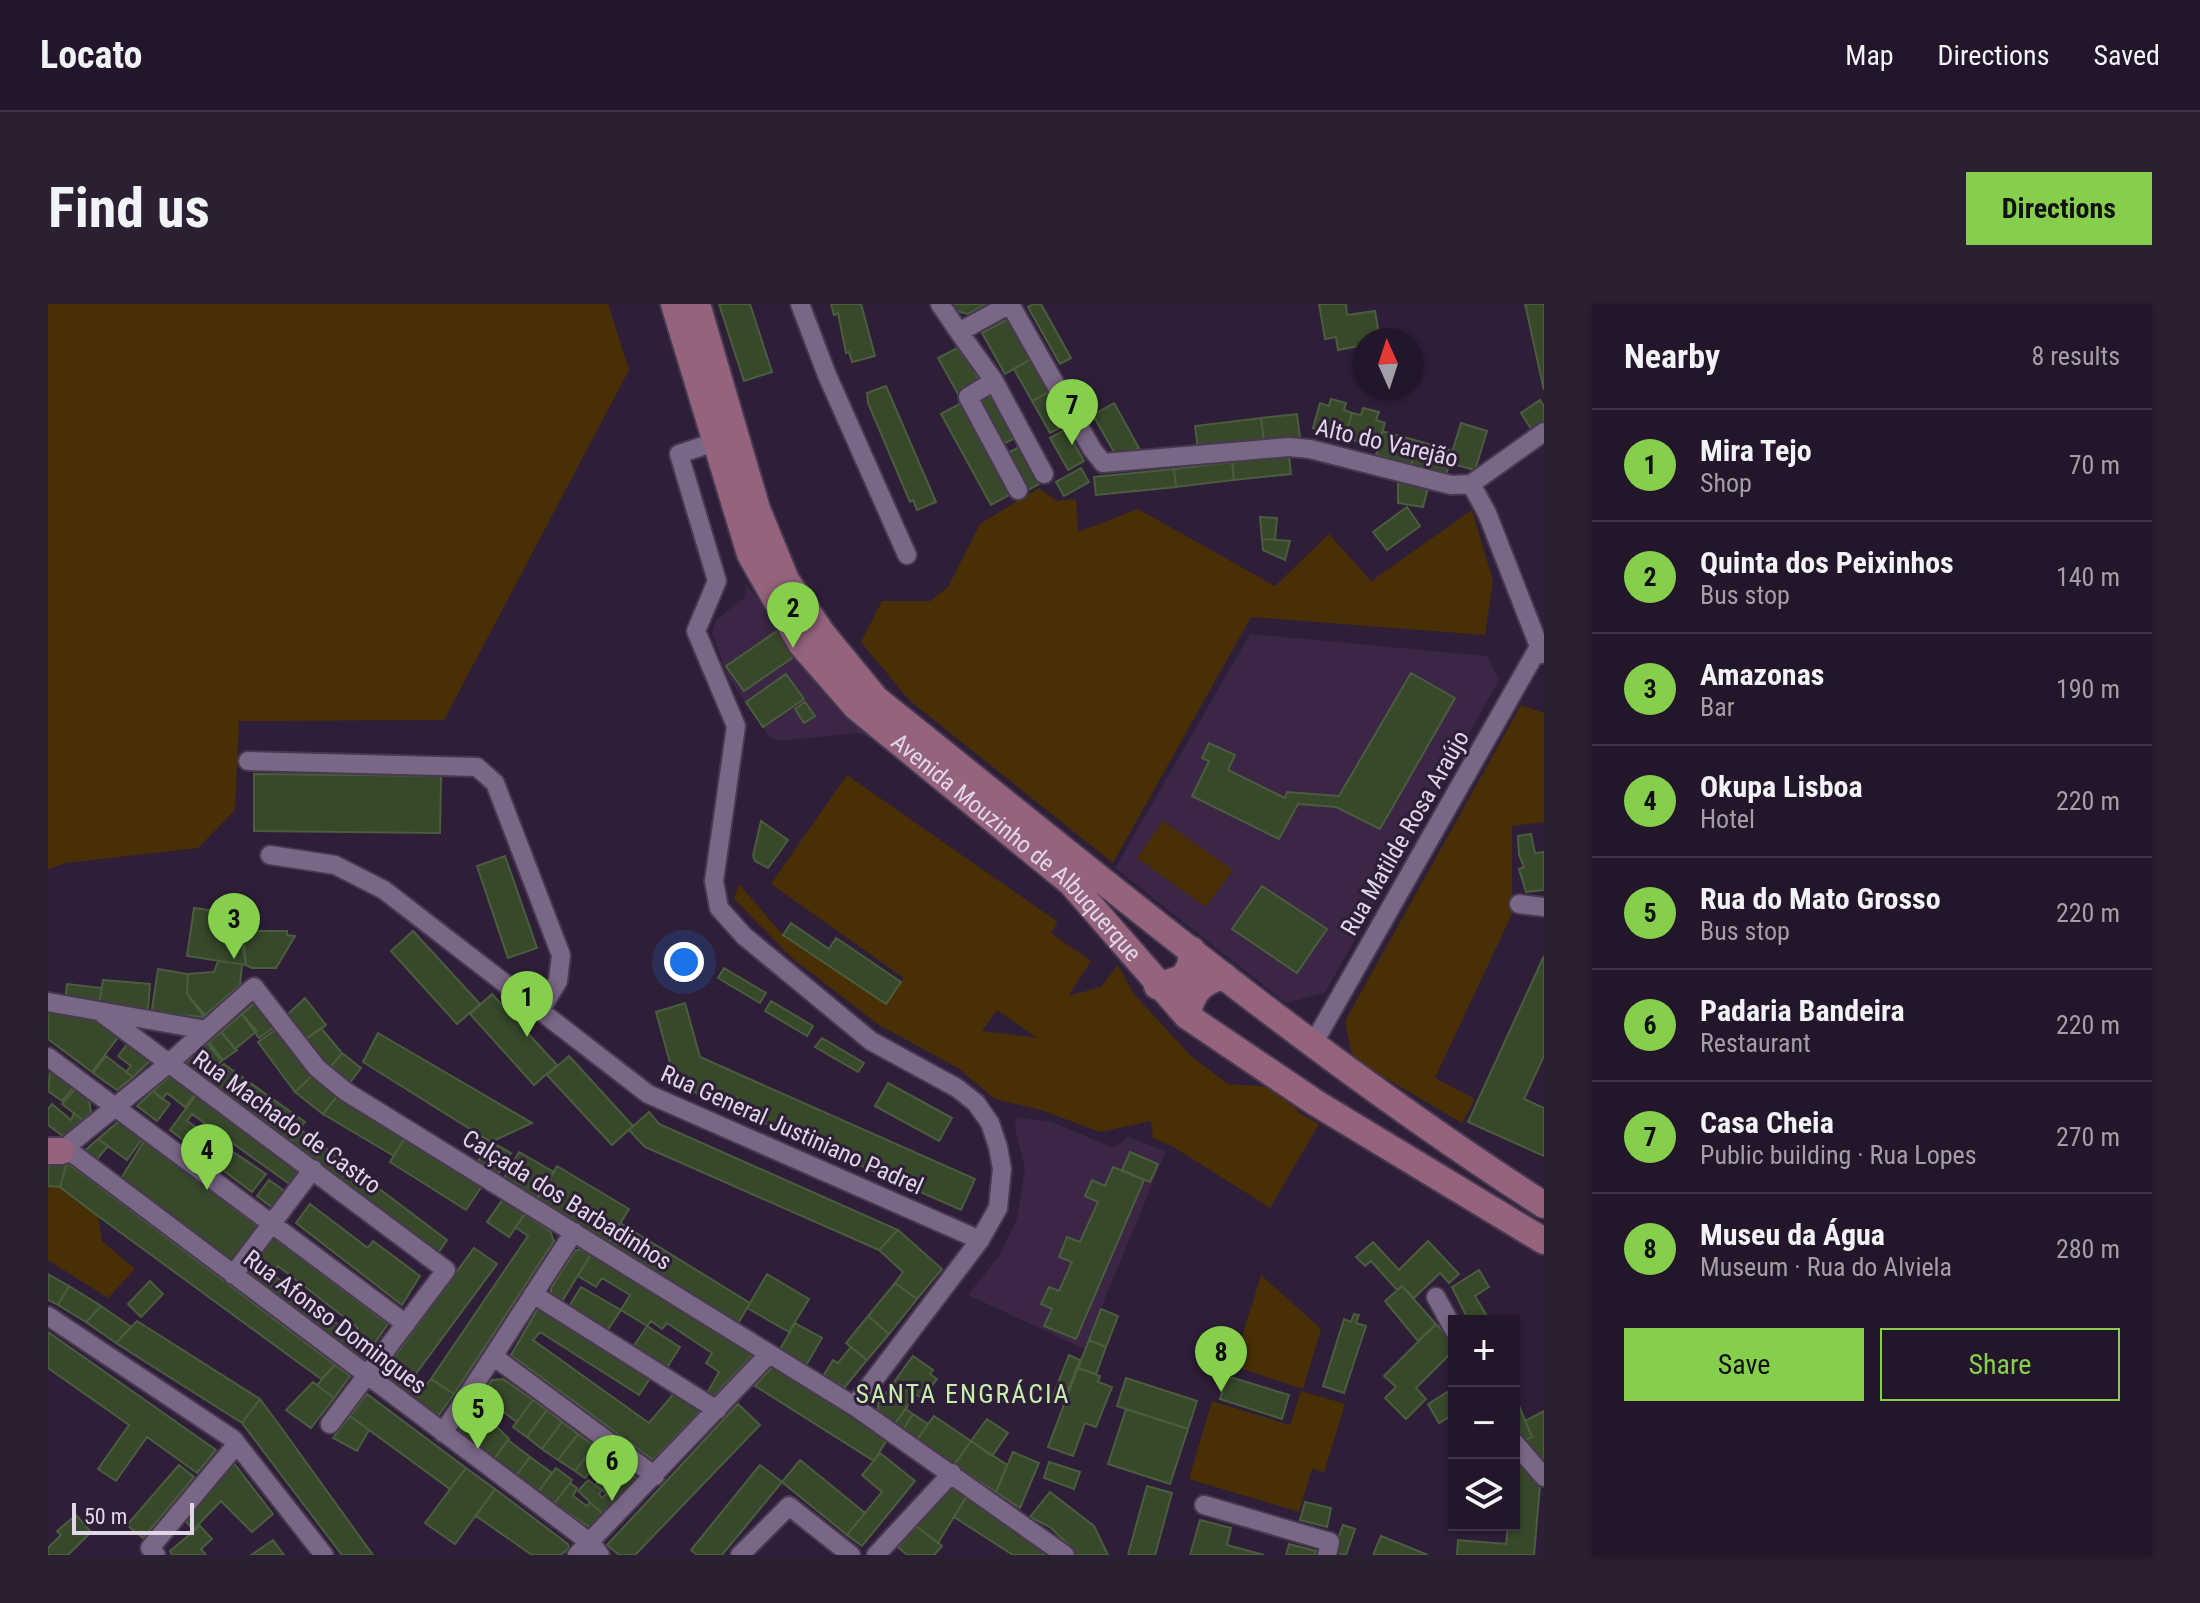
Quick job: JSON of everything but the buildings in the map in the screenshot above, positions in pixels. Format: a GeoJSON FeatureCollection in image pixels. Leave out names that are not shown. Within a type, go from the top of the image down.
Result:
{"type":"FeatureCollection","features":[{"type":"Feature","properties":{"kind":"main road","name":"Avenida Mouzinho de Albuquerque"},"geometry":{"type":"LineString","coordinates":[[674,304],[750,554],[801,644],[879,727],[1071,883],[1157,986],[1187,1016],[1420,1167],[1544,1241]]}},
{"type":"Feature","properties":{"kind":"main road","name":"Avenida Mouzinho de Albuquerque"},"geometry":{"type":"LineString","coordinates":[[697,304],[757,509],[786,580],[822,633],[876,699],[1313,1044],[1440,1138],[1544,1205]]}},
{"type":"Feature","properties":{"kind":"main road"},"geometry":{"type":"LineString","coordinates":[[1157,986],[1183,978],[1192,950]]}},
{"type":"Feature","properties":{"kind":"main road"},"geometry":{"type":"LineString","coordinates":[[1187,1016],[1196,990],[1207,980],[1224,976]]}},
{"type":"Feature","properties":{"kind":"main road"},"geometry":{"type":"LineString","coordinates":[[1420,1167],[1440,1138]]}},
{"type":"Feature","properties":{"kind":"street"},"geometry":{"type":"LineString","coordinates":[[800,304],[827,375],[907,555]]}},
{"type":"Feature","properties":{"kind":"street"},"geometry":{"type":"LineString","coordinates":[[940,304],[994,381],[1044,474]]}},
{"type":"Feature","properties":{"kind":"street"},"geometry":{"type":"LineString","coordinates":[[959,332],[1010,304]]}},
{"type":"Feature","properties":{"kind":"street","name":"Alto do Varejão"},"geometry":{"type":"LineString","coordinates":[[1010,304],[1092,449],[1103,463],[1289,447],[1310,449],[1451,485],[1471,484],[1487,513],[1542,653]]}},
{"type":"Feature","properties":{"kind":"street"},"geometry":{"type":"LineString","coordinates":[[994,381],[968,397],[1018,490]]}},
{"type":"Feature","properties":{"kind":"street"},"geometry":{"type":"LineString","coordinates":[[1471,484],[1537,437]]}},
{"type":"Feature","properties":{"kind":"street"},"geometry":{"type":"LineString","coordinates":[[715,442],[679,454],[717,581],[696,631],[736,726],[714,881],[719,908],[744,936],[871,1041],[957,1088],[976,1103],[990,1123],[1002,1169],[998,1208],[980,1240],[854,1406]]}},
{"type":"Feature","properties":{"kind":"street","name":"Rua Matilde Rosa Araújo"},"geometry":{"type":"LineString","coordinates":[[1313,1044],[1542,653]]}},
{"type":"Feature","properties":{"kind":"street"},"geometry":{"type":"LineString","coordinates":[[248,761],[477,767],[495,783],[561,955],[558,981],[541,1009]]}},
{"type":"Feature","properties":{"kind":"street","name":"Rua General Justiniano Padrel"},"geometry":{"type":"LineString","coordinates":[[270,855],[304,858],[362,877],[541,1009],[648,1094],[980,1240]]}},
{"type":"Feature","properties":{"kind":"street"},"geometry":{"type":"LineString","coordinates":[[1519,904],[1544,907]]}},
{"type":"Feature","properties":{"kind":"street","name":"Calçada dos Barbadinhos"},"geometry":{"type":"LineString","coordinates":[[52,1148],[116,1108],[254,987],[317,1068],[345,1091],[854,1406],[1065,1555]]}},
{"type":"Feature","properties":{"kind":"street"},"geometry":{"type":"LineString","coordinates":[[48,1002],[206,1030]]}},
{"type":"Feature","properties":{"kind":"street","name":"Rua Machado de Castro"},"geometry":{"type":"LineString","coordinates":[[99,1011],[446,1270],[406,1324]]}},
{"type":"Feature","properties":{"kind":"street"},"geometry":{"type":"LineString","coordinates":[[48,1057],[406,1324],[330,1424]]}},
{"type":"Feature","properties":{"kind":"street","name":"Rua Afonso Domingues"},"geometry":{"type":"LineString","coordinates":[[52,1148],[75,1155],[443,1433],[590,1551]]}},
{"type":"Feature","properties":{"kind":"street"},"geometry":{"type":"LineString","coordinates":[[233,1275],[313,1169]]}},
{"type":"Feature","properties":{"kind":"street"},"geometry":{"type":"LineString","coordinates":[[443,1433],[574,1232]]}},
{"type":"Feature","properties":{"kind":"street"},"geometry":{"type":"LineString","coordinates":[[533,1294],[717,1410]]}},
{"type":"Feature","properties":{"kind":"street"},"geometry":{"type":"LineString","coordinates":[[1436,1297],[1448,1319]]}},
{"type":"Feature","properties":{"kind":"street"},"geometry":{"type":"LineString","coordinates":[[48,1316],[222,1430],[237,1444],[324,1555]]}},
{"type":"Feature","properties":{"kind":"street"},"geometry":{"type":"LineString","coordinates":[[590,1551],[769,1354]]}},
{"type":"Feature","properties":{"kind":"street"},"geometry":{"type":"LineString","coordinates":[[493,1356],[655,1476]]}},
{"type":"Feature","properties":{"kind":"street"},"geometry":{"type":"LineString","coordinates":[[156,1555],[150,1548],[237,1444]]}},
{"type":"Feature","properties":{"kind":"street"},"geometry":{"type":"LineString","coordinates":[[1520,1449],[1544,1477]]}},
{"type":"Feature","properties":{"kind":"street"},"geometry":{"type":"LineString","coordinates":[[876,1555],[952,1473]]}},
{"type":"Feature","properties":{"kind":"street"},"geometry":{"type":"LineString","coordinates":[[1204,1505],[1330,1542],[1327,1555]]}},
{"type":"Feature","properties":{"kind":"street"},"geometry":{"type":"LineString","coordinates":[[740,1555],[789,1506],[851,1555]]}},
{"type":"Feature","properties":{"kind":"shaded area"},"geometry":{"type":"Polygon","coordinates":[[[48,304],[608,304],[629,370],[444,720],[239,721],[235,810],[198,848],[66,863],[48,869],[48,304]]]}},
{"type":"Feature","properties":{"kind":"shaded area"},"geometry":{"type":"Polygon","coordinates":[[[1039,488],[1057,501],[1076,499],[1078,532],[1138,509],[1275,586],[1329,534],[1371,581],[1472,510],[1493,581],[1485,635],[1251,617],[1113,863],[909,700],[861,642],[882,601],[930,601],[948,587],[980,524],[1039,488]]]}},
{"type":"Feature","properties":{"kind":"shaded area"},"geometry":{"type":"Polygon","coordinates":[[[746,584],[766,610],[770,609],[930,776],[911,771],[869,737],[858,733],[780,741],[769,737],[728,677],[712,633],[715,621],[745,597],[746,584]]]}},
{"type":"Feature","properties":{"kind":"shaded area"},"geometry":{"type":"Polygon","coordinates":[[[1250,634],[1487,656],[1499,680],[1325,993],[1286,1003],[1115,868],[1250,634]]]}},
{"type":"Feature","properties":{"kind":"shaded area"},"geometry":{"type":"Polygon","coordinates":[[[1521,705],[1544,713],[1544,822],[1512,826],[1512,914],[1435,1078],[1475,1099],[1462,1123],[1353,1059],[1345,1021],[1521,705]]]}},
{"type":"Feature","properties":{"kind":"shaded area"},"geometry":{"type":"Polygon","coordinates":[[[847,775],[1058,922],[1051,933],[1091,961],[1068,996],[1101,987],[1118,965],[1133,993],[1192,1057],[1228,1084],[1269,1087],[1293,1103],[1299,1113],[1319,1124],[1270,1208],[1172,1146],[1153,1138],[1151,1121],[1100,1132],[1041,1110],[995,1099],[958,1068],[879,1025],[792,958],[734,899],[739,884],[783,935],[885,1004],[904,978],[771,884],[847,775]],[[997,1010],[982,1031],[1037,1038],[997,1010]]]}},
{"type":"Feature","properties":{"kind":"shaded area"},"geometry":{"type":"Polygon","coordinates":[[[1163,821],[1233,870],[1206,907],[1137,858],[1163,821]]]}},
{"type":"Feature","properties":{"kind":"shaded area"},"geometry":{"type":"Polygon","coordinates":[[[1015,1117],[1052,1122],[1114,1148],[1128,1137],[1166,1151],[1084,1349],[968,1295],[999,1256],[1017,1219],[1025,1168],[1015,1117]]]}},
{"type":"Feature","properties":{"kind":"shaded area"},"geometry":{"type":"Polygon","coordinates":[[[48,1186],[60,1187],[98,1216],[102,1241],[135,1269],[108,1298],[48,1260],[48,1186]]]}},
{"type":"Feature","properties":{"kind":"shaded area"},"geometry":{"type":"Polygon","coordinates":[[[1261,1275],[1321,1329],[1303,1389],[1233,1366],[1261,1275]]]}},
{"type":"Feature","properties":{"kind":"shaded area"},"geometry":{"type":"Polygon","coordinates":[[[1301,1391],[1345,1404],[1324,1472],[1312,1469],[1299,1512],[1189,1479],[1212,1401],[1290,1425],[1301,1391]]]}},
{"type":"Feature","properties":{"kind":"place","name":"Casa Cheia"},"geometry":{"type":"Point","coordinates":[1072,445]}},
{"type":"Feature","properties":{"kind":"place","name":"Quinta dos Peixinhos"},"geometry":{"type":"Point","coordinates":[793,648]}},
{"type":"Feature","properties":{"kind":"place","name":"Amazonas"},"geometry":{"type":"Point","coordinates":[234,959]}},
{"type":"Feature","properties":{"kind":"place","name":"Mira Tejo"},"geometry":{"type":"Point","coordinates":[527,1037]}},
{"type":"Feature","properties":{"kind":"place","name":"Okupa Lisboa"},"geometry":{"type":"Point","coordinates":[207,1190]}},
{"type":"Feature","properties":{"kind":"place","name":"Museu da Água"},"geometry":{"type":"Point","coordinates":[1221,1392]}},
{"type":"Feature","properties":{"kind":"place","name":"Rua do Mato Grosso"},"geometry":{"type":"Point","coordinates":[478,1449]}},
{"type":"Feature","properties":{"kind":"place","name":"Padaria Bandeira"},"geometry":{"type":"Point","coordinates":[612,1501]}},
{"type":"Feature","properties":{"kind":"district","name":"SANTA ENGRÁCIA"},"geometry":{"type":"Point","coordinates":[963,1394]}}]}
